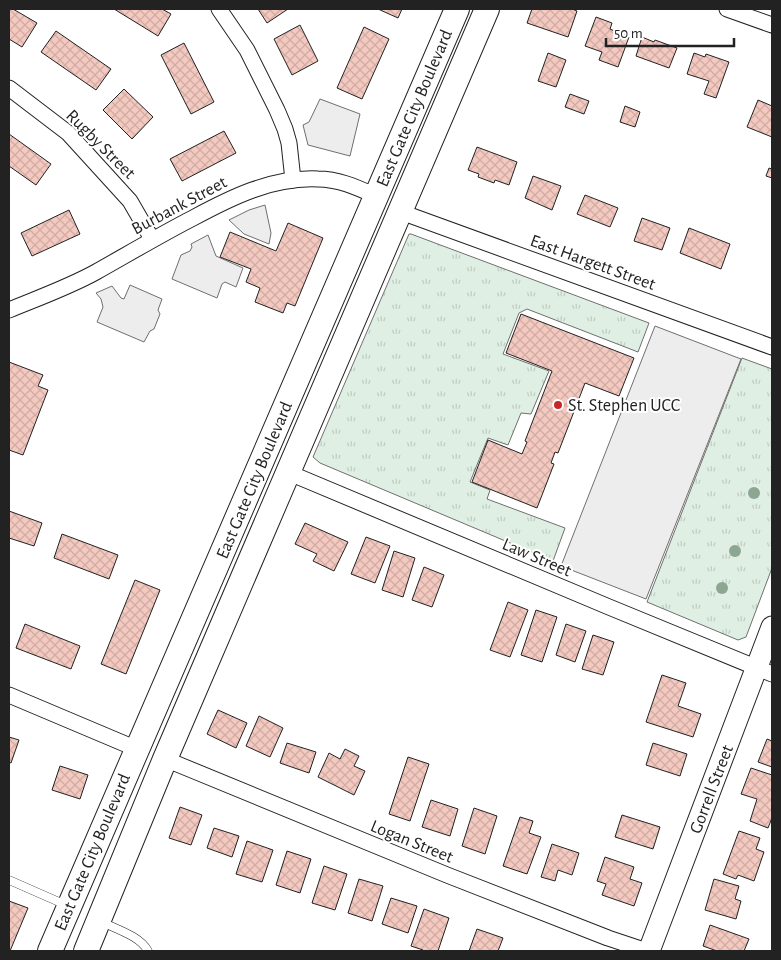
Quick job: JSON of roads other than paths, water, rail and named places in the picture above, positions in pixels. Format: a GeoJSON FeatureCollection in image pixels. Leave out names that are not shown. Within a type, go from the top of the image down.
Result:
{"type":"FeatureCollection","features":[{"type":"Feature","properties":{"kind":"main road","name":"East Gate City Boulevard"},"geometry":{"type":"LineString","coordinates":[[50,951],[457,9]]}},
{"type":"Feature","properties":{"kind":"main road","name":"East Gate City Boulevard"},"geometry":{"type":"LineString","coordinates":[[86,951],[165,759],[487,9]]}},
{"type":"Feature","properties":{"kind":"street"},"geometry":{"type":"LineString","coordinates":[[218,9],[247,50],[277,110],[289,143],[293,180]]}},
{"type":"Feature","properties":{"kind":"street"},"geometry":{"type":"LineString","coordinates":[[728,9],[772,25]]}},
{"type":"Feature","properties":{"kind":"street","name":"Rugby Street"},"geometry":{"type":"LineString","coordinates":[[9,88],[68,133],[130,201],[152,239]]}},
{"type":"Feature","properties":{"kind":"street","name":"Burbank Street"},"geometry":{"type":"LineString","coordinates":[[9,310],[94,273],[152,239],[248,190],[293,180],[319,178],[353,186],[376,196]]}},
{"type":"Feature","properties":{"kind":"street","name":"East Hargett Street"},"geometry":{"type":"LineString","coordinates":[[401,212],[772,347]]}},
{"type":"Feature","properties":{"kind":"street","name":"Law Street"},"geometry":{"type":"LineString","coordinates":[[288,472],[765,671]]}},
{"type":"Feature","properties":{"kind":"street","name":"Gorrell Street"},"geometry":{"type":"LineString","coordinates":[[648,951],[765,671],[772,627]]}},
{"type":"Feature","properties":{"kind":"street"},"geometry":{"type":"LineString","coordinates":[[9,694],[137,749]]}},
{"type":"Feature","properties":{"kind":"street","name":"Logan Street"},"geometry":{"type":"LineString","coordinates":[[165,759],[447,875],[608,938],[648,951]]}},
{"type":"Feature","properties":{"kind":"lane"},"geometry":{"type":"LineString","coordinates":[[9,880],[68,906]]}},
{"type":"Feature","properties":{"kind":"lane"},"geometry":{"type":"LineString","coordinates":[[99,921],[134,938],[148,951]]}},
{"type":"Feature","properties":{"kind":"place","name":"St. Stephen UCC"},"geometry":{"type":"Point","coordinates":[558,405]}}]}
